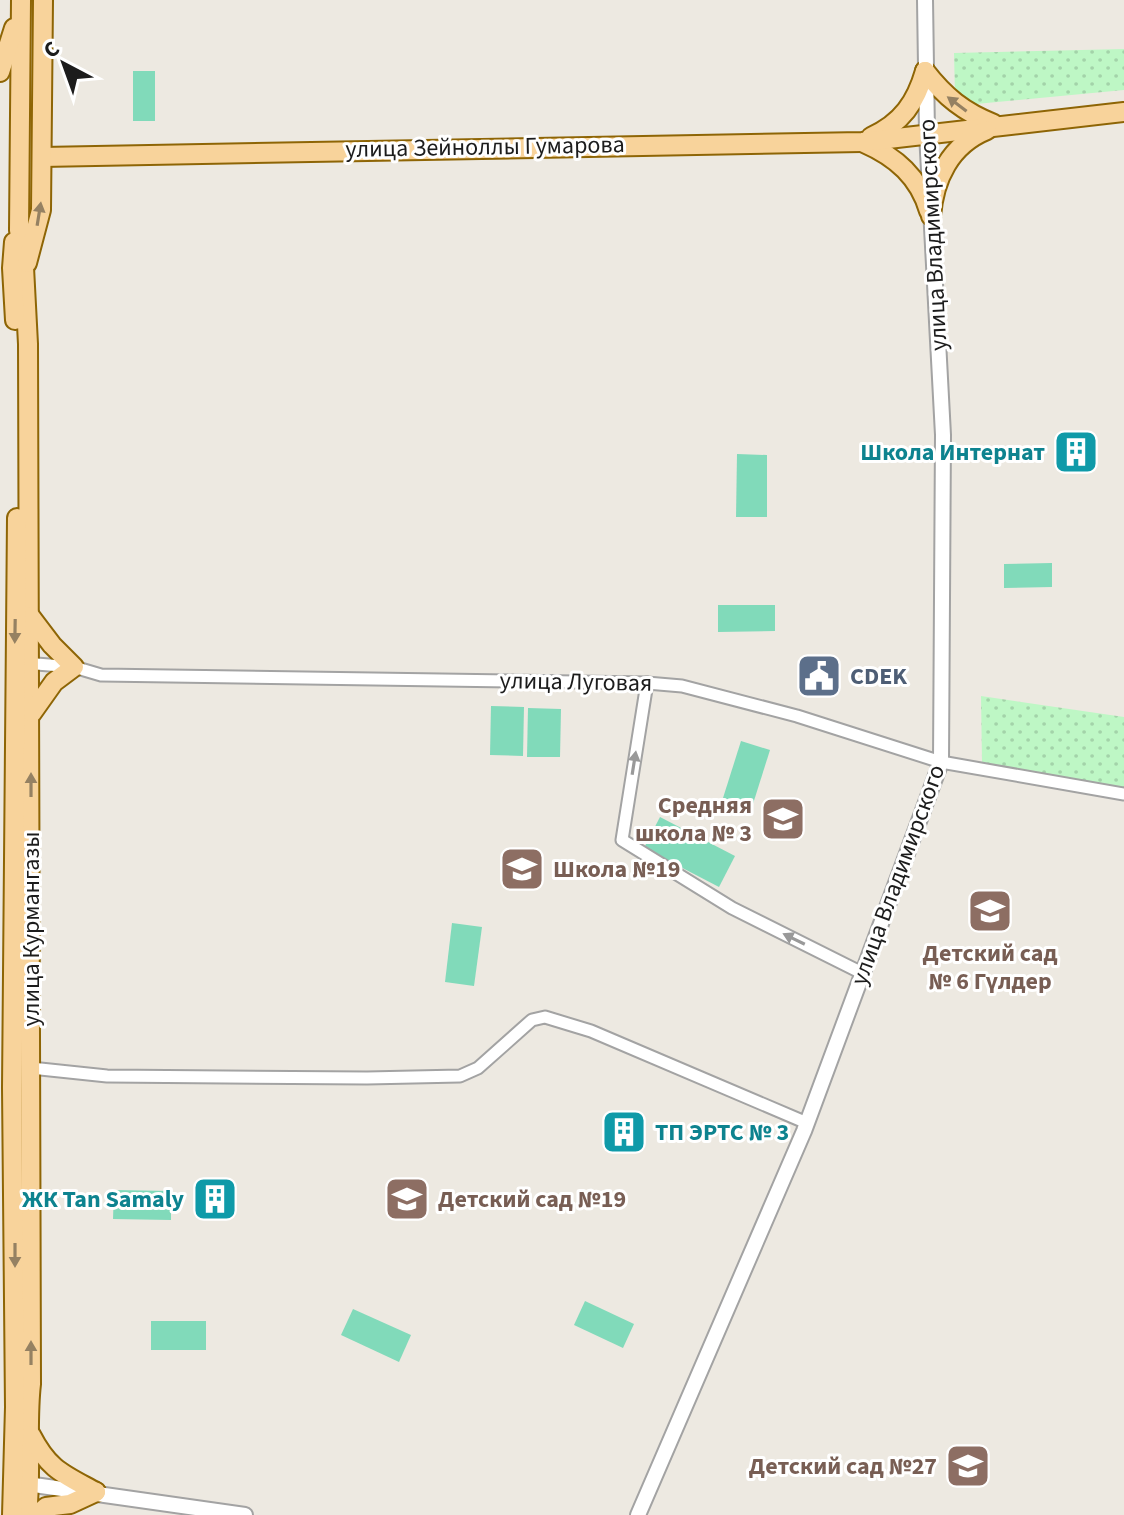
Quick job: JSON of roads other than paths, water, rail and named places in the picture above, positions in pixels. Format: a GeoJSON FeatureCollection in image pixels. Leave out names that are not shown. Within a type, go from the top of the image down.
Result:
{"type":"FeatureCollection","features":[{"type":"Feature","properties":{"kind":"main road"},"geometry":{"type":"LineString","coordinates":[[18,269],[41,210],[43,0]]}},
{"type":"Feature","properties":{"kind":"main road"},"geometry":{"type":"LineString","coordinates":[[0,72],[21,3]]}},
{"type":"Feature","properties":{"kind":"main road","name":"улица Курмангазы"},"geometry":{"type":"LineString","coordinates":[[21,3],[19,230],[13,247],[18,269],[22,366],[23,663],[12,1088],[16,1385],[27,1515]]}},
{"type":"Feature","properties":{"kind":"main road"},"geometry":{"type":"LineString","coordinates":[[925,71],[958,106],[997,125]]}},
{"type":"Feature","properties":{"kind":"main road"},"geometry":{"type":"LineString","coordinates":[[862,142],[886,130],[906,114],[919,94],[925,71]]}},
{"type":"Feature","properties":{"kind":"main road","name":"улица Зейноллы Гумарова"},"geometry":{"type":"LineString","coordinates":[[42,157],[862,142],[1124,112]]}},
{"type":"Feature","properties":{"kind":"main road"},"geometry":{"type":"LineString","coordinates":[[931,216],[936,185],[951,157],[964,144],[997,125]]}},
{"type":"Feature","properties":{"kind":"main road"},"geometry":{"type":"LineString","coordinates":[[862,142],[887,153],[907,170],[926,200],[931,216]]}},
{"type":"Feature","properties":{"kind":"main road"},"geometry":{"type":"LineString","coordinates":[[0,239],[18,269]]}},
{"type":"Feature","properties":{"kind":"main road","name":"улица Курмангазы"},"geometry":{"type":"LineString","coordinates":[[12,1515],[22,1483],[29,1431],[16,1385],[31,1068],[31,714],[23,663],[30,616],[23,558]]}},
{"type":"Feature","properties":{"kind":"main road"},"geometry":{"type":"LineString","coordinates":[[30,616],[74,667],[54,682],[31,714]]}},
{"type":"Feature","properties":{"kind":"main road"},"geometry":{"type":"LineString","coordinates":[[29,1431],[56,1471],[96,1492]]}},
{"type":"Feature","properties":{"kind":"main road"},"geometry":{"type":"LineString","coordinates":[[37,1515],[46,1507],[70,1504],[96,1492]]}},
{"type":"Feature","properties":{"kind":"street","name":"улица Владимирского"},"geometry":{"type":"LineString","coordinates":[[638,1515],[807,1123],[941,762],[943,435],[927,133],[925,0]]}},
{"type":"Feature","properties":{"kind":"street","name":"улица Луговая"},"geometry":{"type":"LineString","coordinates":[[23,663],[74,667],[101,675],[682,686],[797,716],[941,762],[1124,794]]}},
{"type":"Feature","properties":{"kind":"street"},"geometry":{"type":"LineString","coordinates":[[647,683],[622,840],[732,908],[864,974]]}},
{"type":"Feature","properties":{"kind":"street"},"geometry":{"type":"LineString","coordinates":[[31,1068],[107,1076],[460,1076],[478,1068],[532,1020],[545,1017],[591,1031],[807,1123]]}},
{"type":"Feature","properties":{"kind":"street"},"geometry":{"type":"LineString","coordinates":[[22,1483],[245,1515]]}},
{"type":"Feature","properties":{"kind":"place","name":"Школа Интернат"},"geometry":{"type":"Point","coordinates":[1076,452]}},
{"type":"Feature","properties":{"kind":"place","name":"CDEK"},"geometry":{"type":"Point","coordinates":[819,676]}},
{"type":"Feature","properties":{"kind":"place","name":"Средняя школа № 3"},"geometry":{"type":"Point","coordinates":[783,819]}},
{"type":"Feature","properties":{"kind":"place","name":"Школа №19"},"geometry":{"type":"Point","coordinates":[522,869]}},
{"type":"Feature","properties":{"kind":"place","name":"Детский сад № 6 Гүлдер"},"geometry":{"type":"Point","coordinates":[990,911]}},
{"type":"Feature","properties":{"kind":"place","name":"ТП ЭРТС № 3"},"geometry":{"type":"Point","coordinates":[624,1132]}},
{"type":"Feature","properties":{"kind":"place","name":"ЖК Tan Samaly"},"geometry":{"type":"Point","coordinates":[215,1199]}},
{"type":"Feature","properties":{"kind":"place","name":"Детский сад №19"},"geometry":{"type":"Point","coordinates":[407,1199]}},
{"type":"Feature","properties":{"kind":"place","name":"Детский сад №27"},"geometry":{"type":"Point","coordinates":[968,1466]}}]}
